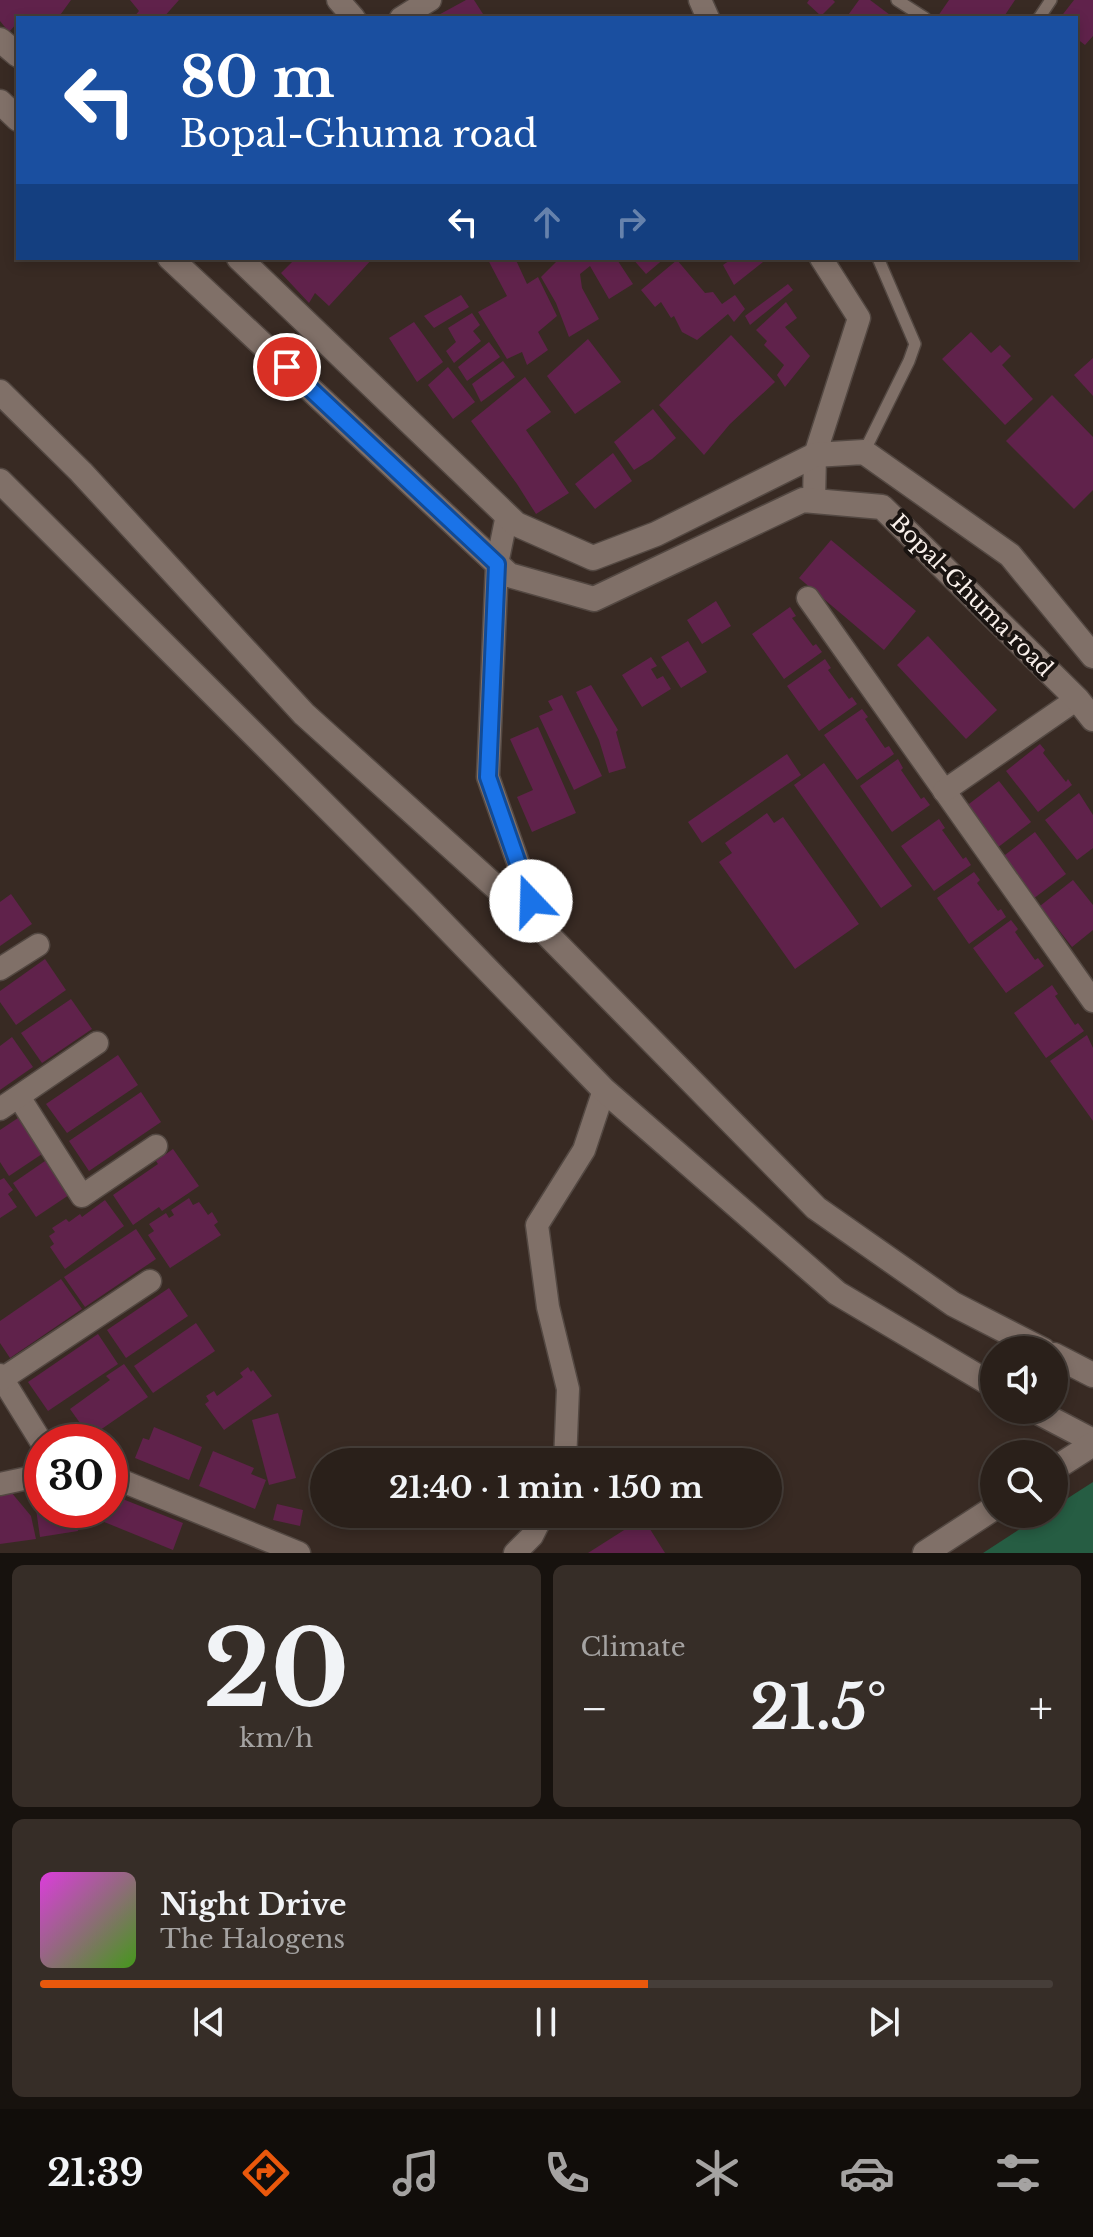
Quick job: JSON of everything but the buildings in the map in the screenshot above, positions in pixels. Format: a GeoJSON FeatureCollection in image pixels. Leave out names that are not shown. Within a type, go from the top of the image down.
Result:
{"type":"FeatureCollection","features":[{"type":"Feature","properties":{"kind":"street"},"geometry":{"type":"LineString","coordinates":[[338,0],[352,16]]}},
{"type":"Feature","properties":{"kind":"street"},"geometry":{"type":"LineString","coordinates":[[404,16],[430,0]]}},
{"type":"Feature","properties":{"kind":"street"},"geometry":{"type":"LineString","coordinates":[[0,40],[16,53]]}},
{"type":"Feature","properties":{"kind":"street"},"geometry":{"type":"LineString","coordinates":[[0,102],[16,117]]}},
{"type":"Feature","properties":{"kind":"street","name":"Bopal-Ghuma road"},"geometry":{"type":"LineString","coordinates":[[172,260],[509,575],[594,599],[803,500],[882,507],[1077,699],[1093,719]]}},
{"type":"Feature","properties":{"kind":"street"},"geometry":{"type":"LineString","coordinates":[[241,260],[516,524],[593,558],[656,534],[815,455],[864,452],[1010,555],[1093,656]]}},
{"type":"Feature","properties":{"kind":"street"},"geometry":{"type":"LineString","coordinates":[[814,501],[815,455],[859,318],[822,260]]}},
{"type":"Feature","properties":{"kind":"street"},"geometry":{"type":"LineString","coordinates":[[0,392],[81,472],[304,714],[541,928],[816,1208],[953,1304],[1016,1336]]}},
{"type":"Feature","properties":{"kind":"street"},"geometry":{"type":"LineString","coordinates":[[0,481],[423,903],[604,1090],[837,1293],[980,1378]]}},
{"type":"Feature","properties":{"kind":"street"},"geometry":{"type":"LineString","coordinates":[[507,515],[497,564],[488,777],[541,928]]}},
{"type":"Feature","properties":{"kind":"street"},"geometry":{"type":"LineString","coordinates":[[808,598],[1093,1001]]}},
{"type":"Feature","properties":{"kind":"street"},"geometry":{"type":"LineString","coordinates":[[944,791],[1077,699]]}},
{"type":"Feature","properties":{"kind":"street"},"geometry":{"type":"LineString","coordinates":[[0,969],[38,945]]}},
{"type":"Feature","properties":{"kind":"street"},"geometry":{"type":"LineString","coordinates":[[97,1043],[9,1103],[82,1196],[156,1146]]}},
{"type":"Feature","properties":{"kind":"street"},"geometry":{"type":"LineString","coordinates":[[566,1448],[568,1389],[548,1307],[537,1225],[584,1150],[604,1090]]}},
{"type":"Feature","properties":{"kind":"street"},"geometry":{"type":"LineString","coordinates":[[30,1424],[1,1377],[150,1281]]}},
{"type":"Feature","properties":{"kind":"street"},"geometry":{"type":"LineString","coordinates":[[1068,1362],[1093,1375]]}},
{"type":"Feature","properties":{"kind":"street"},"geometry":{"type":"LineString","coordinates":[[1060,1424],[1093,1442],[1068,1459]]}},
{"type":"Feature","properties":{"kind":"street"},"geometry":{"type":"LineString","coordinates":[[0,1484],[24,1479]]}},
{"type":"Feature","properties":{"kind":"street"},"geometry":{"type":"LineString","coordinates":[[128,1483],[299,1553]]}},
{"type":"Feature","properties":{"kind":"street"},"geometry":{"type":"LineString","coordinates":[[925,1553],[980,1517]]}},
{"type":"Feature","properties":{"kind":"street"},"geometry":{"type":"LineString","coordinates":[[515,1553],[536,1528]]}},
{"type":"Feature","properties":{"kind":"lane"},"geometry":{"type":"LineString","coordinates":[[897,0],[922,16]]}},
{"type":"Feature","properties":{"kind":"lane"},"geometry":{"type":"LineString","coordinates":[[864,452],[915,344],[879,260]]}},
{"type":"Feature","properties":{"kind":"green space"},"geometry":{"type":"Polygon","coordinates":[[[1093,1482],[1093,1553],[983,1553],[1021,1528],[1068,1528],[1068,1498],[1093,1482]]]}},
{"type":"Feature","properties":{"kind":"route"},"geometry":{"type":"LineString","coordinates":[[287,367],[497,564],[488,777],[531,901]]}}]}
